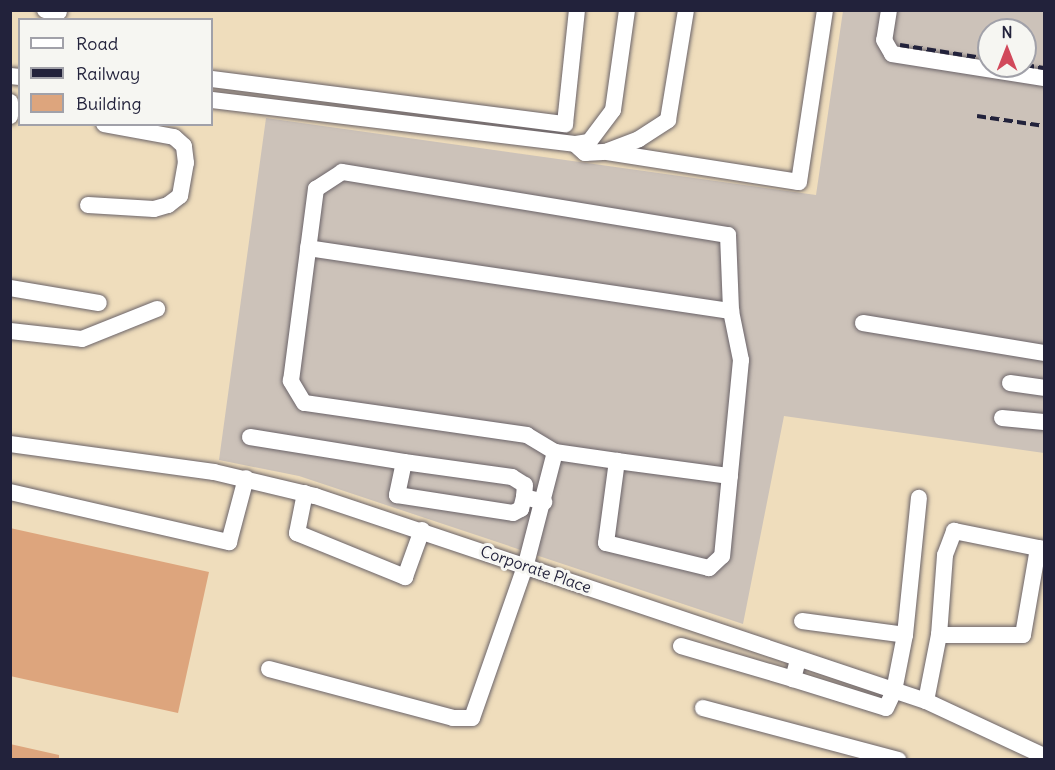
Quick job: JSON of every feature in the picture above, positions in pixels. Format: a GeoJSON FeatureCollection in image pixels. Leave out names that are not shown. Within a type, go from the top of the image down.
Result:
{"type":"FeatureCollection","features":[{"type":"Feature","properties":{"kind":"street"},"geometry":{"type":"LineString","coordinates":[[213,79],[565,124],[577,10]]}},
{"type":"Feature","properties":{"kind":"street"},"geometry":{"type":"LineString","coordinates":[[607,152],[613,129],[607,120],[603,106],[616,10]]}},
{"type":"Feature","properties":{"kind":"street"},"geometry":{"type":"LineString","coordinates":[[213,100],[576,144],[589,142],[613,110],[627,10]]}},
{"type":"Feature","properties":{"kind":"street"},"geometry":{"type":"LineString","coordinates":[[607,152],[639,139],[668,120],[686,10]]}},
{"type":"Feature","properties":{"kind":"street"},"geometry":{"type":"LineString","coordinates":[[576,144],[585,153],[607,152],[799,182],[825,10]]}},
{"type":"Feature","properties":{"kind":"street"},"geometry":{"type":"LineString","coordinates":[[889,10],[884,40],[892,54],[1044,78]]}},
{"type":"Feature","properties":{"kind":"street"},"geometry":{"type":"LineString","coordinates":[[88,205],[154,209],[168,205],[180,196],[186,163],[184,146],[174,137],[115,126]]}},
{"type":"Feature","properties":{"kind":"street"},"geometry":{"type":"LineString","coordinates":[[617,461],[606,543],[709,568],[722,556],[730,476],[741,360],[731,311],[728,235],[342,172],[316,189],[291,381],[304,403],[527,435],[555,452],[730,476]]}},
{"type":"Feature","properties":{"kind":"street"},"geometry":{"type":"LineString","coordinates":[[308,248],[731,311]]}},
{"type":"Feature","properties":{"kind":"street"},"geometry":{"type":"LineString","coordinates":[[10,288],[99,303]]}},
{"type":"Feature","properties":{"kind":"street"},"geometry":{"type":"LineString","coordinates":[[10,331],[82,339],[157,309]]}},
{"type":"Feature","properties":{"kind":"street"},"geometry":{"type":"LineString","coordinates":[[863,323],[1044,353]]}},
{"type":"Feature","properties":{"kind":"street"},"geometry":{"type":"LineString","coordinates":[[1010,383],[1044,388]]}},
{"type":"Feature","properties":{"kind":"street"},"geometry":{"type":"LineString","coordinates":[[1002,417],[1044,422]]}},
{"type":"Feature","properties":{"kind":"street"},"geometry":{"type":"LineString","coordinates":[[250,437],[512,477],[525,485],[521,509],[513,513],[397,495],[404,462]]}},
{"type":"Feature","properties":{"kind":"street","name":"Corporate Place"},"geometry":{"type":"LineString","coordinates":[[10,444],[246,478],[305,493],[526,564],[798,660],[926,701],[1044,756]]}},
{"type":"Feature","properties":{"kind":"street"},"geometry":{"type":"LineString","coordinates":[[269,669],[453,718],[472,718],[526,564],[544,502],[555,452]]}},
{"type":"Feature","properties":{"kind":"street"},"geometry":{"type":"LineString","coordinates":[[10,492],[229,542],[246,478]]}},
{"type":"Feature","properties":{"kind":"street"},"geometry":{"type":"LineString","coordinates":[[305,493],[297,534],[405,577],[422,530]]}},
{"type":"Feature","properties":{"kind":"street"},"geometry":{"type":"LineString","coordinates":[[524,497],[544,502]]}},
{"type":"Feature","properties":{"kind":"street"},"geometry":{"type":"LineString","coordinates":[[681,646],[883,709],[894,691],[905,635],[919,498]]}},
{"type":"Feature","properties":{"kind":"street"},"geometry":{"type":"LineString","coordinates":[[926,701],[939,635],[945,555],[954,531],[1041,548],[1023,635],[939,635]]}},
{"type":"Feature","properties":{"kind":"street"},"geometry":{"type":"LineString","coordinates":[[802,621],[905,635]]}},
{"type":"Feature","properties":{"kind":"street"},"geometry":{"type":"LineString","coordinates":[[793,680],[798,660]]}},
{"type":"Feature","properties":{"kind":"street"},"geometry":{"type":"LineString","coordinates":[[703,708],[898,759]]}},
{"type":"Feature","properties":{"kind":"shaded area"},"geometry":{"type":"Polygon","coordinates":[[[843,11],[1044,11],[1044,453],[784,416],[743,624],[299,476],[219,460],[266,118],[816,195],[843,11]]]}},
{"type":"Feature","properties":{"kind":"building"},"geometry":{"type":"Polygon","coordinates":[[[10,528],[209,572],[178,713],[10,676],[10,528]]]}},
{"type":"Feature","properties":{"kind":"building"},"geometry":{"type":"Polygon","coordinates":[[[10,744],[59,755],[59,759],[10,759],[10,744]]]}},
{"type":"Feature","properties":{"kind":"railway"},"geometry":{"type":"LineString","coordinates":[[900,45],[977,57]]}},
{"type":"Feature","properties":{"kind":"railway"},"geometry":{"type":"LineString","coordinates":[[1037,67],[1044,68]]}},
{"type":"Feature","properties":{"kind":"railway"},"geometry":{"type":"LineString","coordinates":[[977,116],[1044,126]]}}]}
